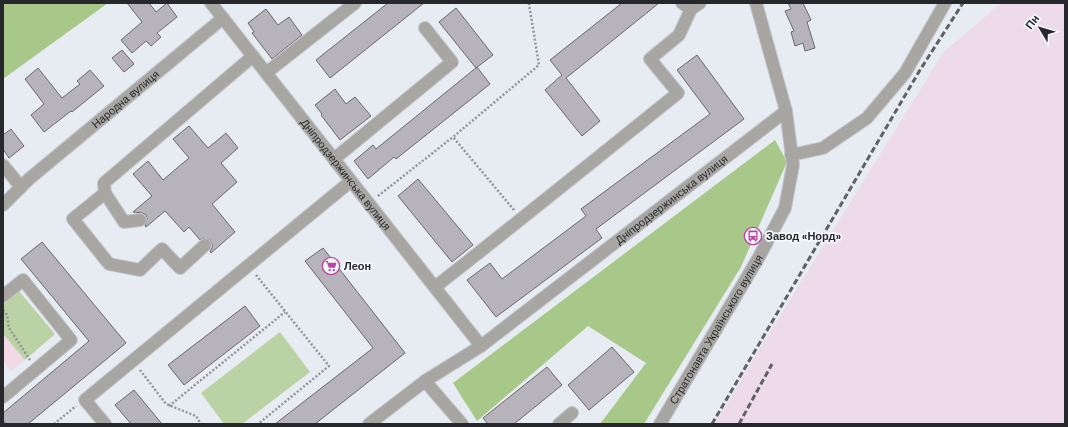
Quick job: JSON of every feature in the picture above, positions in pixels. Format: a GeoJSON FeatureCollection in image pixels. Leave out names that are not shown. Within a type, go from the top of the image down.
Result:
{"type":"FeatureCollection","features":[{"type":"Feature","properties":{"kind":"street","name":"Дніпродзержинська вулиця"},"geometry":{"type":"LineString","coordinates":[[211,3],[481,346]]}},
{"type":"Feature","properties":{"kind":"street"},"geometry":{"type":"LineString","coordinates":[[266,74],[355,3]]}},
{"type":"Feature","properties":{"kind":"street","name":"Стратонавта Українського вулиця"},"geometry":{"type":"LineString","coordinates":[[660,424],[759,257],[785,208],[793,165],[786,111],[756,3]]}},
{"type":"Feature","properties":{"kind":"street"},"geometry":{"type":"LineString","coordinates":[[791,155],[823,148],[867,118],[905,73],[945,3]]}},
{"type":"Feature","properties":{"kind":"street"},"geometry":{"type":"LineString","coordinates":[[435,287],[678,93],[650,59],[679,35],[691,5]]}},
{"type":"Feature","properties":{"kind":"street","name":"Народна вулиця"},"geometry":{"type":"LineString","coordinates":[[3,205],[25,183],[223,18]]}},
{"type":"Feature","properties":{"kind":"street"},"geometry":{"type":"LineString","coordinates":[[334,159],[452,62],[425,28]]}},
{"type":"Feature","properties":{"kind":"street"},"geometry":{"type":"LineString","coordinates":[[140,220],[124,222],[105,193],[104,182],[253,56]]}},
{"type":"Feature","properties":{"kind":"street","name":"Дніпродзержинська вулиця"},"geometry":{"type":"LineString","coordinates":[[369,424],[425,381],[481,346],[786,111]]}},
{"type":"Feature","properties":{"kind":"street"},"geometry":{"type":"LineString","coordinates":[[3,165],[25,183]]}},
{"type":"Feature","properties":{"kind":"street"},"geometry":{"type":"LineString","coordinates":[[105,424],[85,400],[351,181]]}},
{"type":"Feature","properties":{"kind":"street"},"geometry":{"type":"LineString","coordinates":[[105,193],[73,219],[109,264],[140,270],[162,249],[180,268],[205,246]]}},
{"type":"Feature","properties":{"kind":"street"},"geometry":{"type":"LineString","coordinates":[[3,296],[23,280],[71,340],[3,397]]}},
{"type":"Feature","properties":{"kind":"street"},"geometry":{"type":"LineString","coordinates":[[425,381],[462,424]]}},
{"type":"Feature","properties":{"kind":"street"},"geometry":{"type":"LineString","coordinates":[[559,424],[572,413]]}},
{"type":"Feature","properties":{"kind":"path"},"geometry":{"type":"LineString","coordinates":[[368,203],[453,137],[539,65],[528,4],[530,3]]}},
{"type":"Feature","properties":{"kind":"path"},"geometry":{"type":"LineString","coordinates":[[453,137],[522,219]]}},
{"type":"Feature","properties":{"kind":"path"},"geometry":{"type":"LineString","coordinates":[[248,265],[329,366],[258,424]]}},
{"type":"Feature","properties":{"kind":"path"},"geometry":{"type":"LineString","coordinates":[[3,310],[7,315],[9,328],[36,369]]}},
{"type":"Feature","properties":{"kind":"path"},"geometry":{"type":"LineString","coordinates":[[169,406],[285,312]]}},
{"type":"Feature","properties":{"kind":"path"},"geometry":{"type":"LineString","coordinates":[[133,360],[166,404],[196,416],[201,424]]}},
{"type":"Feature","properties":{"kind":"path"},"geometry":{"type":"LineString","coordinates":[[54,424],[85,400]]}},
{"type":"Feature","properties":{"kind":"shaded area","name":"Завод «Норд»"},"geometry":{"type":"Polygon","coordinates":[[[1001,3],[1065,3],[1065,424],[715,424],[943,53],[1001,3]]]}},
{"type":"Feature","properties":{"kind":"shaded area"},"geometry":{"type":"Polygon","coordinates":[[[3,334],[25,360],[11,371],[3,361],[3,334]]]}},
{"type":"Feature","properties":{"kind":"green space"},"geometry":{"type":"Polygon","coordinates":[[[3,3],[108,3],[3,79],[3,3]]]}},
{"type":"Feature","properties":{"kind":"green space"},"geometry":{"type":"Polygon","coordinates":[[[775,140],[787,162],[741,267],[644,424],[600,424],[646,363],[588,326],[477,421],[453,383],[775,140]]]}},
{"type":"Feature","properties":{"kind":"green space"},"geometry":{"type":"Polygon","coordinates":[[[19,291],[55,334],[25,360],[3,334],[3,305],[19,291]]]}},
{"type":"Feature","properties":{"kind":"green space"},"geometry":{"type":"Polygon","coordinates":[[[280,332],[310,372],[242,424],[224,424],[201,393],[280,332]]]}},
{"type":"Feature","properties":{"kind":"building"},"geometry":{"type":"Polygon","coordinates":[[[127,3],[149,3],[156,12],[167,3],[177,17],[157,33],[161,37],[151,46],[146,41],[132,53],[121,40],[142,22],[127,3]]]}},
{"type":"Feature","properties":{"kind":"building"},"geometry":{"type":"Polygon","coordinates":[[[388,3],[424,3],[330,78],[316,60],[388,3]]]}},
{"type":"Feature","properties":{"kind":"building"},"geometry":{"type":"Polygon","coordinates":[[[622,3],[659,3],[566,78],[600,121],[582,136],[545,90],[562,75],[550,60],[622,3]]]}},
{"type":"Feature","properties":{"kind":"building"},"geometry":{"type":"Polygon","coordinates":[[[788,3],[803,3],[811,20],[807,22],[815,48],[805,51],[803,43],[795,46],[791,32],[794,31],[785,11],[791,9],[788,3]]]}},
{"type":"Feature","properties":{"kind":"building"},"geometry":{"type":"Polygon","coordinates":[[[456,8],[493,55],[476,68],[439,22],[456,8]]]}},
{"type":"Feature","properties":{"kind":"building"},"geometry":{"type":"Polygon","coordinates":[[[266,9],[278,25],[289,17],[302,35],[272,59],[252,33],[254,32],[248,23],[266,9]]]}},
{"type":"Feature","properties":{"kind":"building"},"geometry":{"type":"Polygon","coordinates":[[[122,50],[134,64],[124,72],[112,58],[122,50]]]}},
{"type":"Feature","properties":{"kind":"building"},"geometry":{"type":"Polygon","coordinates":[[[697,55],[744,119],[596,229],[602,238],[496,317],[467,280],[490,263],[502,279],[586,216],[581,209],[710,114],[677,70],[697,55]]]}},
{"type":"Feature","properties":{"kind":"building"},"geometry":{"type":"Polygon","coordinates":[[[477,67],[490,84],[396,159],[394,157],[368,179],[354,161],[373,145],[376,149],[477,67]]]}},
{"type":"Feature","properties":{"kind":"building"},"geometry":{"type":"Polygon","coordinates":[[[38,68],[62,98],[80,84],[77,81],[90,70],[104,86],[44,132],[31,115],[44,104],[25,79],[38,68]]]}},
{"type":"Feature","properties":{"kind":"building"},"geometry":{"type":"Polygon","coordinates":[[[335,89],[346,104],[355,97],[371,116],[340,140],[315,105],[335,89]]]}},
{"type":"Feature","properties":{"kind":"building"},"geometry":{"type":"Polygon","coordinates":[[[189,126],[208,148],[226,133],[238,148],[221,163],[237,182],[212,204],[235,232],[211,253],[210,251],[212,244],[210,240],[204,238],[200,240],[189,227],[184,232],[165,211],[146,227],[146,215],[143,213],[133,212],[152,196],[133,174],[148,161],[163,180],[189,158],[173,139],[189,126]]]}},
{"type":"Feature","properties":{"kind":"building"},"geometry":{"type":"Polygon","coordinates":[[[11,129],[24,146],[9,158],[3,149],[3,135],[11,129]]]}},
{"type":"Feature","properties":{"kind":"building"},"geometry":{"type":"Polygon","coordinates":[[[418,179],[473,245],[452,262],[398,196],[418,179]]]}},
{"type":"Feature","properties":{"kind":"building"},"geometry":{"type":"Polygon","coordinates":[[[42,242],[126,343],[28,424],[6,424],[3,420],[3,413],[89,341],[21,259],[42,242]]]}},
{"type":"Feature","properties":{"kind":"building"},"geometry":{"type":"Polygon","coordinates":[[[323,248],[405,353],[315,424],[275,424],[373,348],[305,261],[323,248]]]}},
{"type":"Feature","properties":{"kind":"building"},"geometry":{"type":"Polygon","coordinates":[[[245,306],[260,326],[184,385],[168,365],[245,306]]]}},
{"type":"Feature","properties":{"kind":"building"},"geometry":{"type":"Polygon","coordinates":[[[612,347],[634,372],[589,410],[568,385],[612,347]]]}},
{"type":"Feature","properties":{"kind":"building"},"geometry":{"type":"Polygon","coordinates":[[[547,367],[562,385],[514,424],[488,424],[483,418],[547,367]]]}},
{"type":"Feature","properties":{"kind":"building"},"geometry":{"type":"Polygon","coordinates":[[[134,390],[162,424],[131,424],[115,405],[134,390]]]}},
{"type":"Feature","properties":{"kind":"railway"},"geometry":{"type":"LineString","coordinates":[[712,424],[920,70],[963,3]]}},
{"type":"Feature","properties":{"kind":"railway"},"geometry":{"type":"LineString","coordinates":[[739,424],[772,364]]}},
{"type":"Feature","properties":{"kind":"place","name":"Завод «Норд»"},"geometry":{"type":"Point","coordinates":[753,236]}},
{"type":"Feature","properties":{"kind":"place","name":"Леон"},"geometry":{"type":"Point","coordinates":[331,266]}}]}
